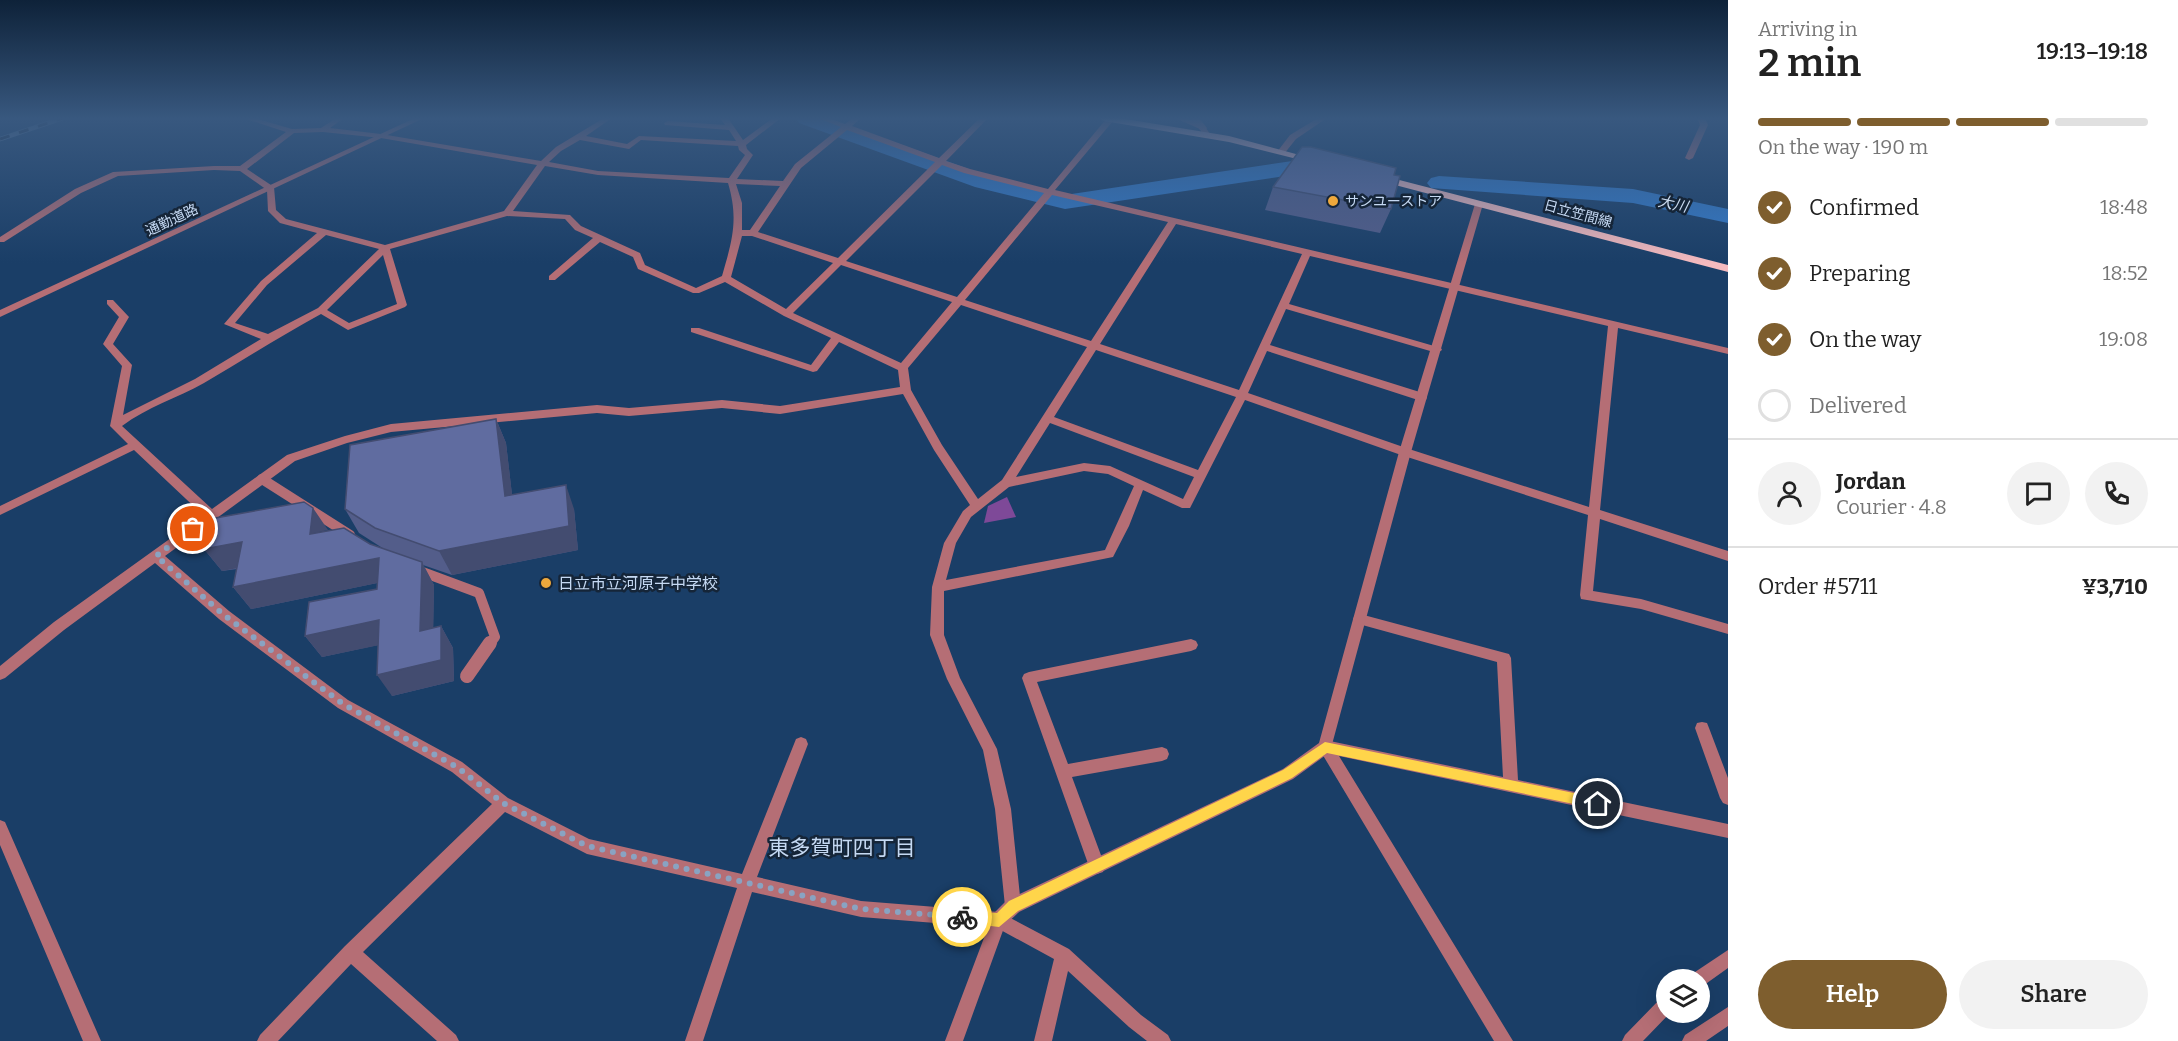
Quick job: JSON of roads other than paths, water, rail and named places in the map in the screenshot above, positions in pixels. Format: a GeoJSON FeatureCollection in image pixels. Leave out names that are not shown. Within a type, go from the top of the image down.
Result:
{"type":"FeatureCollection","features":[{"type":"Feature","properties":{"kind":"main road","name":"日立笠間線"},"geometry":{"type":"LineString","coordinates":[[1371,175],[1728,269]]}},
{"type":"Feature","properties":{"kind":"street","name":"通勤道路"},"geometry":{"type":"LineString","coordinates":[[0,314],[318,167]]}},
{"type":"Feature","properties":{"kind":"street"},"geometry":{"type":"LineString","coordinates":[[507,213],[524,187],[542,167]]}},
{"type":"Feature","properties":{"kind":"street"},"geometry":{"type":"LineString","coordinates":[[559,167],[598,173],[785,184]]}},
{"type":"Feature","properties":{"kind":"street"},"geometry":{"type":"LineString","coordinates":[[731,181],[741,167]]}},
{"type":"Feature","properties":{"kind":"street"},"geometry":{"type":"LineString","coordinates":[[753,233],[798,167]]}},
{"type":"Feature","properties":{"kind":"street"},"geometry":{"type":"LineString","coordinates":[[787,314],[935,167]]}},
{"type":"Feature","properties":{"kind":"street"},"geometry":{"type":"LineString","coordinates":[[949,167],[1048,195],[1075,197],[1728,351]]}},
{"type":"Feature","properties":{"kind":"street"},"geometry":{"type":"LineString","coordinates":[[976,506],[938,447],[906,390],[903,368],[1070,167]]}},
{"type":"Feature","properties":{"kind":"street"},"geometry":{"type":"LineString","coordinates":[[1,240],[78,191],[116,174],[214,168],[242,169],[271,189],[272,211],[283,221],[385,248]]}},
{"type":"Feature","properties":{"kind":"street"},"geometry":{"type":"LineString","coordinates":[[726,278],[738,233],[738,203],[731,181]]}},
{"type":"Feature","properties":{"kind":"street"},"geometry":{"type":"LineString","coordinates":[[954,1041],[999,920],[1013,906],[1287,774],[1325,747],[1405,452],[1479,204]]}},
{"type":"Feature","properties":{"kind":"street"},"geometry":{"type":"LineString","coordinates":[[115,426],[132,413],[199,381],[269,338],[321,310],[385,248],[507,213],[567,217],[578,228],[637,255],[641,267],[696,291],[726,278]]}},
{"type":"Feature","properties":{"kind":"street"},"geometry":{"type":"LineString","coordinates":[[1013,906],[1003,809],[990,748],[954,679],[937,635],[938,588],[950,543],[967,514],[1006,483],[1173,221]]}},
{"type":"Feature","properties":{"kind":"street"},"geometry":{"type":"LineString","coordinates":[[269,338],[229,324],[264,283],[326,231]]}},
{"type":"Feature","properties":{"kind":"street"},"geometry":{"type":"LineString","coordinates":[[738,233],[753,233],[1242,394],[1405,452],[1728,556]]}},
{"type":"Feature","properties":{"kind":"street"},"geometry":{"type":"LineString","coordinates":[[552,278],[599,238]]}},
{"type":"Feature","properties":{"kind":"street"},"geometry":{"type":"LineString","coordinates":[[321,310],[348,327],[402,304],[385,248]]}},
{"type":"Feature","properties":{"kind":"street"},"geometry":{"type":"LineString","coordinates":[[1006,483],[1084,467],[1110,470],[1186,505],[1242,394],[1307,253]]}},
{"type":"Feature","properties":{"kind":"street"},"geometry":{"type":"LineString","coordinates":[[726,278],[787,314],[903,368]]}},
{"type":"Feature","properties":{"kind":"street"},"geometry":{"type":"LineString","coordinates":[[110,302],[124,317],[108,344],[127,366],[115,426]]}},
{"type":"Feature","properties":{"kind":"street"},"geometry":{"type":"LineString","coordinates":[[1283,305],[1437,350]]}},
{"type":"Feature","properties":{"kind":"street"},"geometry":{"type":"LineString","coordinates":[[1613,325],[1586,596],[1641,604],[1728,629]]}},
{"type":"Feature","properties":{"kind":"street"},"geometry":{"type":"LineString","coordinates":[[695,330],[813,369],[837,337]]}},
{"type":"Feature","properties":{"kind":"street"},"geometry":{"type":"LineString","coordinates":[[1264,347],[1422,397]]}},
{"type":"Feature","properties":{"kind":"street"},"geometry":{"type":"LineString","coordinates":[[0,674],[59,626],[291,458],[345,440],[391,428],[597,409],[629,412],[722,404],[780,410],[906,390]]}},
{"type":"Feature","properties":{"kind":"street"},"geometry":{"type":"LineString","coordinates":[[1047,418],[1201,476]]}},
{"type":"Feature","properties":{"kind":"street"},"geometry":{"type":"LineString","coordinates":[[115,426],[211,515]]}},
{"type":"Feature","properties":{"kind":"street"},"geometry":{"type":"LineString","coordinates":[[0,511],[136,445]]}},
{"type":"Feature","properties":{"kind":"street"},"geometry":{"type":"LineString","coordinates":[[938,588],[1109,555],[1124,526],[1140,484]]}},
{"type":"Feature","properties":{"kind":"street"},"geometry":{"type":"LineString","coordinates":[[156,556],[224,615],[343,704],[457,767],[503,803],[587,846],[746,885],[861,909],[999,920],[1063,955],[1135,1021],[1162,1041]]}},
{"type":"Feature","properties":{"kind":"street"},"geometry":{"type":"LineString","coordinates":[[1360,619],[1504,658],[1511,786]]}},
{"type":"Feature","properties":{"kind":"street"},"geometry":{"type":"LineString","coordinates":[[1097,866],[1029,678],[1191,645]]}},
{"type":"Feature","properties":{"kind":"street"},"geometry":{"type":"LineString","coordinates":[[1702,728],[1728,798]]}},
{"type":"Feature","properties":{"kind":"street"},"geometry":{"type":"LineString","coordinates":[[694,1041],[746,885],[801,744]]}},
{"type":"Feature","properties":{"kind":"street"},"geometry":{"type":"LineString","coordinates":[[1325,747],[1728,831]]}},
{"type":"Feature","properties":{"kind":"street"},"geometry":{"type":"LineString","coordinates":[[1325,747],[1504,1041]]}},
{"type":"Feature","properties":{"kind":"street"},"geometry":{"type":"LineString","coordinates":[[1063,772],[1162,754]]}},
{"type":"Feature","properties":{"kind":"street"},"geometry":{"type":"LineString","coordinates":[[266,1041],[351,952],[503,803]]}},
{"type":"Feature","properties":{"kind":"street"},"geometry":{"type":"LineString","coordinates":[[0,827],[92,1041]]}},
{"type":"Feature","properties":{"kind":"street"},"geometry":{"type":"LineString","coordinates":[[351,952],[450,1041]]}},
{"type":"Feature","properties":{"kind":"street"},"geometry":{"type":"LineString","coordinates":[[1042,1041],[1063,955]]}},
{"type":"Feature","properties":{"kind":"street"},"geometry":{"type":"LineString","coordinates":[[1710,971],[1728,958]]}},
{"type":"Feature","properties":{"kind":"street"},"geometry":{"type":"LineString","coordinates":[[1631,1041],[1656,1015]]}},
{"type":"Feature","properties":{"kind":"street"},"geometry":{"type":"LineString","coordinates":[[1691,1041],[1728,1016]]}},
{"type":"Feature","properties":{"kind":"lane"},"geometry":{"type":"LineString","coordinates":[[262,479],[358,540]]}},
{"type":"Feature","properties":{"kind":"lane"},"geometry":{"type":"LineString","coordinates":[[407,566],[479,593],[495,637],[467,676]]}},
{"type":"Feature","properties":{"kind":"waterway","name":"大川"},"geometry":{"type":"LineString","coordinates":[[941,167],[983,182],[1065,202],[1299,167],[1333,176]]}},
{"type":"Feature","properties":{"kind":"waterway","name":"大川"},"geometry":{"type":"LineString","coordinates":[[1439,183],[1633,196],[1728,216]]}},
{"type":"Feature","properties":{"kind":"place","name":"サンユーストア"},"geometry":{"type":"Point","coordinates":[1333,201]}},
{"type":"Feature","properties":{"kind":"place","name":"日立市立河原子中学校"},"geometry":{"type":"Point","coordinates":[546,583]}},
{"type":"Feature","properties":{"kind":"district","name":"東多賀町四丁目"},"geometry":{"type":"Point","coordinates":[842,848]}}]}
